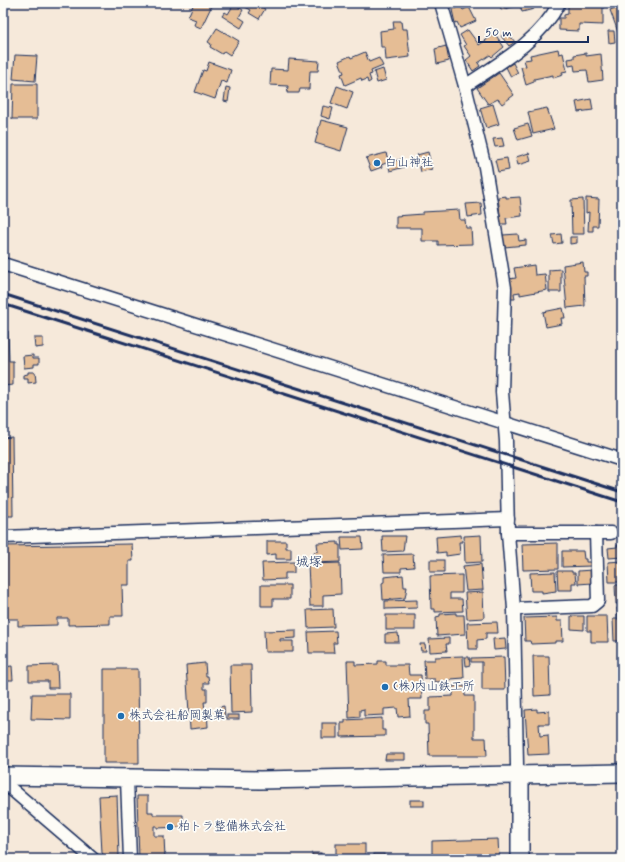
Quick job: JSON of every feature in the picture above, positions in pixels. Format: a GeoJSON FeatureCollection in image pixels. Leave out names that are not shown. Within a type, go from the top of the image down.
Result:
{"type":"FeatureCollection","features":[{"type":"Feature","properties":{"kind":"street"},"geometry":{"type":"LineString","coordinates":[[441,3],[465,86],[485,167],[505,288],[502,392],[506,441],[508,533],[514,609],[517,766],[520,776],[520,859]]}},
{"type":"Feature","properties":{"kind":"street"},"geometry":{"type":"LineString","coordinates":[[465,86],[523,47],[555,10],[559,3]]}},
{"type":"Feature","properties":{"kind":"street"},"geometry":{"type":"LineString","coordinates":[[3,264],[504,424],[622,460]]}},
{"type":"Feature","properties":{"kind":"street"},"geometry":{"type":"LineString","coordinates":[[3,537],[508,519]]}},
{"type":"Feature","properties":{"kind":"street"},"geometry":{"type":"LineString","coordinates":[[508,533],[610,533]]}},
{"type":"Feature","properties":{"kind":"street"},"geometry":{"type":"LineString","coordinates":[[514,609],[592,606],[598,601],[596,533]]}},
{"type":"Feature","properties":{"kind":"street"},"geometry":{"type":"LineString","coordinates":[[3,776],[260,780],[622,773]]}},
{"type":"Feature","properties":{"kind":"street"},"geometry":{"type":"LineString","coordinates":[[127,779],[130,859]]}},
{"type":"Feature","properties":{"kind":"street"},"geometry":{"type":"LineString","coordinates":[[3,782],[93,859]]}},
{"type":"Feature","properties":{"kind":"building"},"geometry":{"type":"Polygon","coordinates":[[[194,3],[213,3],[201,28],[194,25],[196,20],[188,17],[194,3]]]}},
{"type":"Feature","properties":{"kind":"building"},"geometry":{"type":"Polygon","coordinates":[[[247,3],[254,3],[265,9],[259,19],[249,13],[251,10],[245,7],[247,3]]]}},
{"type":"Feature","properties":{"kind":"building"},"geometry":{"type":"Polygon","coordinates":[[[500,3],[533,3],[534,9],[522,12],[520,5],[501,10],[500,3]]]}},
{"type":"Feature","properties":{"kind":"building"},"geometry":{"type":"Polygon","coordinates":[[[234,4],[243,10],[239,17],[245,21],[241,28],[222,16],[225,12],[228,14],[234,4]]]}},
{"type":"Feature","properties":{"kind":"building"},"geometry":{"type":"Polygon","coordinates":[[[568,5],[603,5],[603,25],[579,24],[579,31],[559,30],[559,18],[564,18],[564,15],[568,14],[568,5]]]}},
{"type":"Feature","properties":{"kind":"building"},"geometry":{"type":"Polygon","coordinates":[[[622,5],[622,30],[618,32],[610,10],[622,5]]]}},
{"type":"Feature","properties":{"kind":"building"},"geometry":{"type":"Polygon","coordinates":[[[460,6],[463,10],[469,7],[476,21],[460,28],[457,22],[455,23],[452,10],[460,6]]]}},
{"type":"Feature","properties":{"kind":"building"},"geometry":{"type":"Polygon","coordinates":[[[393,21],[401,21],[402,29],[407,29],[410,57],[386,60],[385,47],[381,47],[380,31],[394,29],[393,21]]]}},
{"type":"Feature","properties":{"kind":"building"},"geometry":{"type":"Polygon","coordinates":[[[217,28],[239,41],[230,55],[224,51],[222,54],[210,47],[211,44],[208,42],[217,28]]]}},
{"type":"Feature","properties":{"kind":"building"},"geometry":{"type":"Polygon","coordinates":[[[468,30],[479,45],[495,34],[504,47],[492,57],[490,55],[478,63],[480,66],[473,71],[466,60],[471,56],[464,46],[466,45],[460,35],[468,30]]]}},
{"type":"Feature","properties":{"kind":"building"},"geometry":{"type":"Polygon","coordinates":[[[608,31],[614,31],[615,42],[609,43],[608,31]]]}},
{"type":"Feature","properties":{"kind":"building"},"geometry":{"type":"Polygon","coordinates":[[[507,32],[515,42],[509,46],[501,36],[507,32]]]}},
{"type":"Feature","properties":{"kind":"building"},"geometry":{"type":"Polygon","coordinates":[[[446,46],[449,61],[437,64],[435,49],[446,46]]]}},
{"type":"Feature","properties":{"kind":"building"},"geometry":{"type":"Polygon","coordinates":[[[558,49],[559,54],[563,53],[567,71],[562,72],[563,75],[553,78],[553,75],[534,79],[534,82],[526,85],[521,67],[526,66],[524,60],[531,59],[530,55],[558,49]]]}},
{"type":"Feature","properties":{"kind":"building"},"geometry":{"type":"Polygon","coordinates":[[[365,52],[369,62],[379,58],[383,66],[371,71],[372,74],[369,75],[371,81],[368,83],[367,79],[362,81],[361,78],[345,85],[341,74],[344,73],[339,61],[365,52]]]}},
{"type":"Feature","properties":{"kind":"building"},"geometry":{"type":"Polygon","coordinates":[[[586,53],[586,56],[601,54],[603,80],[589,82],[587,70],[575,71],[574,65],[569,66],[568,59],[574,58],[574,55],[586,53]]]}},
{"type":"Feature","properties":{"kind":"building"},"geometry":{"type":"Polygon","coordinates":[[[15,55],[37,56],[35,81],[13,79],[15,55]]]}},
{"type":"Feature","properties":{"kind":"building"},"geometry":{"type":"Polygon","coordinates":[[[289,59],[319,61],[318,71],[310,71],[309,89],[300,89],[299,93],[287,93],[288,86],[270,85],[271,69],[288,70],[289,59]]]}},
{"type":"Feature","properties":{"kind":"building"},"geometry":{"type":"Polygon","coordinates":[[[209,62],[231,70],[227,83],[221,81],[215,99],[195,92],[203,70],[206,71],[209,62]]]}},
{"type":"Feature","properties":{"kind":"building"},"geometry":{"type":"Polygon","coordinates":[[[513,63],[518,73],[511,77],[506,67],[513,63]]]}},
{"type":"Feature","properties":{"kind":"building"},"geometry":{"type":"Polygon","coordinates":[[[383,69],[386,80],[377,83],[374,72],[383,69]]]}},
{"type":"Feature","properties":{"kind":"building"},"geometry":{"type":"Polygon","coordinates":[[[499,73],[514,95],[502,104],[498,99],[488,104],[477,88],[499,73]]]}},
{"type":"Feature","properties":{"kind":"building"},"geometry":{"type":"Polygon","coordinates":[[[13,84],[37,84],[37,119],[12,119],[13,84]]]}},
{"type":"Feature","properties":{"kind":"building"},"geometry":{"type":"Polygon","coordinates":[[[337,86],[353,92],[347,109],[331,103],[337,86]]]}},
{"type":"Feature","properties":{"kind":"building"},"geometry":{"type":"Polygon","coordinates":[[[226,87],[230,88],[228,102],[224,101],[226,87]]]}},
{"type":"Feature","properties":{"kind":"building"},"geometry":{"type":"Polygon","coordinates":[[[591,99],[593,110],[578,112],[576,102],[591,99]]]}},
{"type":"Feature","properties":{"kind":"building"},"geometry":{"type":"Polygon","coordinates":[[[493,104],[499,124],[486,128],[480,108],[493,104]]]}},
{"type":"Feature","properties":{"kind":"building"},"geometry":{"type":"Polygon","coordinates":[[[323,106],[333,108],[330,119],[321,116],[323,106]]]}},
{"type":"Feature","properties":{"kind":"building"},"geometry":{"type":"Polygon","coordinates":[[[547,108],[554,129],[533,134],[528,112],[547,108]]]}},
{"type":"Feature","properties":{"kind":"building"},"geometry":{"type":"Polygon","coordinates":[[[321,120],[348,127],[341,151],[315,143],[321,120]]]}},
{"type":"Feature","properties":{"kind":"building"},"geometry":{"type":"Polygon","coordinates":[[[528,124],[532,136],[518,140],[514,128],[528,124]]]}},
{"type":"Feature","properties":{"kind":"building"},"geometry":{"type":"Polygon","coordinates":[[[502,138],[504,146],[495,147],[493,139],[502,138]]]}},
{"type":"Feature","properties":{"kind":"building"},"geometry":{"type":"Polygon","coordinates":[[[428,152],[432,169],[421,172],[417,155],[428,152]]]}},
{"type":"Feature","properties":{"kind":"building","name":"白山神社"},"geometry":{"type":"Polygon","coordinates":[[[386,153],[389,162],[381,165],[382,167],[371,171],[366,158],[386,153]]]}},
{"type":"Feature","properties":{"kind":"building"},"geometry":{"type":"Polygon","coordinates":[[[529,153],[531,161],[518,165],[516,157],[529,153]]]}},
{"type":"Feature","properties":{"kind":"building"},"geometry":{"type":"Polygon","coordinates":[[[507,158],[509,170],[498,172],[495,160],[507,158]]]}},
{"type":"Feature","properties":{"kind":"building"},"geometry":{"type":"Polygon","coordinates":[[[401,159],[404,167],[390,171],[388,163],[401,159]]]}},
{"type":"Feature","properties":{"kind":"building"},"geometry":{"type":"Polygon","coordinates":[[[506,196],[506,198],[520,197],[522,216],[506,218],[507,224],[501,224],[498,197],[506,196]]]}},
{"type":"Feature","properties":{"kind":"building"},"geometry":{"type":"Polygon","coordinates":[[[586,198],[599,199],[598,226],[593,226],[593,231],[588,231],[589,212],[586,213],[586,198]]]}},
{"type":"Feature","properties":{"kind":"building"},"geometry":{"type":"Polygon","coordinates":[[[583,199],[584,234],[572,234],[571,200],[583,199]]]}},
{"type":"Feature","properties":{"kind":"building"},"geometry":{"type":"Polygon","coordinates":[[[481,203],[482,215],[468,217],[466,204],[481,203]]]}},
{"type":"Feature","properties":{"kind":"building"},"geometry":{"type":"Polygon","coordinates":[[[459,210],[460,220],[465,220],[466,228],[471,228],[472,244],[438,245],[438,241],[422,241],[422,228],[396,228],[396,216],[423,214],[423,212],[459,210]]]}},
{"type":"Feature","properties":{"kind":"building"},"geometry":{"type":"Polygon","coordinates":[[[518,234],[519,241],[526,240],[526,245],[504,247],[503,235],[518,234]]]}},
{"type":"Feature","properties":{"kind":"building"},"geometry":{"type":"Polygon","coordinates":[[[561,234],[562,243],[554,244],[552,235],[561,234]]]}},
{"type":"Feature","properties":{"kind":"building"},"geometry":{"type":"Polygon","coordinates":[[[570,237],[577,237],[577,243],[570,244],[570,237]]]}},
{"type":"Feature","properties":{"kind":"building"},"geometry":{"type":"Polygon","coordinates":[[[583,262],[584,272],[587,272],[587,276],[584,276],[585,306],[567,308],[563,265],[583,262]]]}},
{"type":"Feature","properties":{"kind":"building"},"geometry":{"type":"Polygon","coordinates":[[[534,265],[535,275],[545,274],[547,290],[520,295],[520,292],[514,293],[515,299],[507,299],[508,279],[516,278],[514,268],[534,265]]]}},
{"type":"Feature","properties":{"kind":"building"},"geometry":{"type":"Polygon","coordinates":[[[561,269],[561,292],[549,292],[549,270],[561,269]]]}},
{"type":"Feature","properties":{"kind":"building"},"geometry":{"type":"Polygon","coordinates":[[[563,308],[565,318],[561,318],[562,324],[546,327],[543,312],[563,308]]]}},
{"type":"Feature","properties":{"kind":"building"},"geometry":{"type":"Polygon","coordinates":[[[3,331],[8,331],[9,361],[13,361],[13,385],[3,386],[3,331]]]}},
{"type":"Feature","properties":{"kind":"building"},"geometry":{"type":"Polygon","coordinates":[[[34,338],[43,338],[43,347],[35,348],[34,338]]]}},
{"type":"Feature","properties":{"kind":"building"},"geometry":{"type":"Polygon","coordinates":[[[33,355],[33,358],[39,358],[39,364],[34,364],[34,367],[24,368],[23,356],[33,355]]]}},
{"type":"Feature","properties":{"kind":"building"},"geometry":{"type":"Polygon","coordinates":[[[28,372],[35,372],[36,382],[28,383],[28,378],[23,378],[23,375],[28,374],[28,372]]]}},
{"type":"Feature","properties":{"kind":"building"},"geometry":{"type":"Polygon","coordinates":[[[12,437],[13,516],[3,516],[3,438],[12,437]]]}},
{"type":"Feature","properties":{"kind":"building"},"geometry":{"type":"Polygon","coordinates":[[[461,535],[462,542],[459,542],[460,554],[446,556],[446,552],[437,553],[436,537],[461,535]]]}},
{"type":"Feature","properties":{"kind":"building"},"geometry":{"type":"Polygon","coordinates":[[[481,535],[482,562],[465,563],[464,536],[481,535]]]}},
{"type":"Feature","properties":{"kind":"building"},"geometry":{"type":"Polygon","coordinates":[[[382,536],[405,536],[403,551],[383,552],[382,536]]]}},
{"type":"Feature","properties":{"kind":"building"},"geometry":{"type":"Polygon","coordinates":[[[341,537],[362,537],[363,549],[342,550],[341,537]]]}},
{"type":"Feature","properties":{"kind":"building"},"geometry":{"type":"Polygon","coordinates":[[[619,539],[622,539],[622,557],[609,558],[608,548],[617,547],[617,545],[619,545],[619,539]]]}},
{"type":"Feature","properties":{"kind":"building"},"geometry":{"type":"Polygon","coordinates":[[[267,541],[286,541],[286,548],[291,548],[291,559],[276,559],[276,554],[267,555],[267,541]]]}},
{"type":"Feature","properties":{"kind":"building"},"geometry":{"type":"Polygon","coordinates":[[[338,542],[338,545],[340,545],[340,562],[314,563],[314,552],[318,551],[317,543],[338,542]]]}},
{"type":"Feature","properties":{"kind":"building"},"geometry":{"type":"Polygon","coordinates":[[[558,543],[558,569],[523,570],[522,544],[558,543]]]}},
{"type":"Feature","properties":{"kind":"building"},"geometry":{"type":"Polygon","coordinates":[[[132,544],[133,561],[129,561],[129,585],[122,585],[123,616],[110,616],[110,624],[68,625],[68,618],[57,618],[57,625],[18,626],[18,619],[4,619],[3,546],[132,544]]]}},
{"type":"Feature","properties":{"kind":"building"},"geometry":{"type":"Polygon","coordinates":[[[562,551],[583,551],[584,559],[586,559],[586,562],[590,562],[591,566],[562,567],[562,551]]]}},
{"type":"Feature","properties":{"kind":"building"},"geometry":{"type":"Polygon","coordinates":[[[413,554],[414,567],[401,568],[401,572],[384,572],[383,555],[413,554]]]}},
{"type":"Feature","properties":{"kind":"building"},"geometry":{"type":"Polygon","coordinates":[[[430,560],[444,560],[444,572],[430,572],[430,560]]]}},
{"type":"Feature","properties":{"kind":"building"},"geometry":{"type":"Polygon","coordinates":[[[622,561],[622,582],[609,582],[608,562],[622,561]]]}},
{"type":"Feature","properties":{"kind":"building"},"geometry":{"type":"Polygon","coordinates":[[[294,562],[294,573],[285,573],[285,579],[263,580],[262,563],[294,562]]]}},
{"type":"Feature","properties":{"kind":"building"},"geometry":{"type":"Polygon","coordinates":[[[340,563],[341,594],[323,595],[323,606],[310,606],[308,564],[340,563]]]}},
{"type":"Feature","properties":{"kind":"building"},"geometry":{"type":"Polygon","coordinates":[[[481,564],[483,590],[466,591],[463,566],[481,564]]]}},
{"type":"Feature","properties":{"kind":"building"},"geometry":{"type":"Polygon","coordinates":[[[592,570],[592,583],[578,584],[578,571],[592,570]]]}},
{"type":"Feature","properties":{"kind":"building"},"geometry":{"type":"Polygon","coordinates":[[[557,571],[572,571],[572,573],[575,573],[576,583],[572,583],[572,590],[558,590],[557,571]]]}},
{"type":"Feature","properties":{"kind":"building"},"geometry":{"type":"Polygon","coordinates":[[[555,572],[556,591],[542,593],[542,591],[531,591],[530,573],[555,572]]]}},
{"type":"Feature","properties":{"kind":"building"},"geometry":{"type":"Polygon","coordinates":[[[403,575],[404,587],[407,587],[405,598],[383,600],[382,583],[384,582],[384,577],[403,575]]]}},
{"type":"Feature","properties":{"kind":"building"},"geometry":{"type":"Polygon","coordinates":[[[462,575],[462,593],[450,593],[450,599],[462,599],[463,611],[435,612],[435,609],[431,609],[430,576],[462,575]]]}},
{"type":"Feature","properties":{"kind":"building"},"geometry":{"type":"Polygon","coordinates":[[[261,585],[290,585],[290,599],[273,599],[273,606],[261,606],[261,585]]]}},
{"type":"Feature","properties":{"kind":"building"},"geometry":{"type":"Polygon","coordinates":[[[615,585],[622,585],[622,603],[616,604],[615,585]]]}},
{"type":"Feature","properties":{"kind":"building"},"geometry":{"type":"Polygon","coordinates":[[[483,592],[484,618],[467,619],[465,593],[483,592]]]}},
{"type":"Feature","properties":{"kind":"building"},"geometry":{"type":"Polygon","coordinates":[[[417,600],[417,608],[385,609],[385,601],[417,600]]]}},
{"type":"Feature","properties":{"kind":"building"},"geometry":{"type":"Polygon","coordinates":[[[622,607],[622,641],[614,641],[613,619],[618,619],[617,608],[622,607]]]}},
{"type":"Feature","properties":{"kind":"building"},"geometry":{"type":"Polygon","coordinates":[[[333,609],[334,627],[308,628],[307,610],[333,609]]]}},
{"type":"Feature","properties":{"kind":"building"},"geometry":{"type":"Polygon","coordinates":[[[456,613],[456,615],[464,615],[465,634],[437,636],[436,617],[440,616],[440,614],[456,613]]]}},
{"type":"Feature","properties":{"kind":"building"},"geometry":{"type":"Polygon","coordinates":[[[386,615],[415,615],[415,630],[386,630],[386,615]]]}},
{"type":"Feature","properties":{"kind":"building"},"geometry":{"type":"Polygon","coordinates":[[[571,616],[584,616],[584,630],[571,629],[571,616]]]}},
{"type":"Feature","properties":{"kind":"building"},"geometry":{"type":"Polygon","coordinates":[[[587,616],[607,616],[608,642],[591,642],[591,631],[587,631],[587,616]]]}},
{"type":"Feature","properties":{"kind":"building"},"geometry":{"type":"Polygon","coordinates":[[[557,617],[557,621],[562,621],[563,641],[555,641],[555,643],[531,644],[530,641],[525,641],[524,618],[557,617]]]}},
{"type":"Feature","properties":{"kind":"building"},"geometry":{"type":"Polygon","coordinates":[[[497,622],[498,633],[486,633],[486,639],[477,640],[477,649],[468,649],[467,623],[497,622]]]}},
{"type":"Feature","properties":{"kind":"building"},"geometry":{"type":"Polygon","coordinates":[[[296,630],[296,638],[280,639],[280,641],[293,641],[293,652],[265,652],[264,631],[296,630]]]}},
{"type":"Feature","properties":{"kind":"building"},"geometry":{"type":"Polygon","coordinates":[[[336,631],[337,643],[333,643],[334,653],[309,653],[308,632],[336,631]]]}},
{"type":"Feature","properties":{"kind":"building"},"geometry":{"type":"Polygon","coordinates":[[[398,633],[399,642],[385,642],[385,634],[398,633]]]}},
{"type":"Feature","properties":{"kind":"building"},"geometry":{"type":"Polygon","coordinates":[[[449,638],[449,644],[446,644],[447,651],[430,652],[429,639],[449,638]]]}},
{"type":"Feature","properties":{"kind":"building"},"geometry":{"type":"Polygon","coordinates":[[[505,638],[506,649],[494,650],[493,639],[505,638]]]}},
{"type":"Feature","properties":{"kind":"building"},"geometry":{"type":"Polygon","coordinates":[[[420,644],[425,644],[426,651],[421,651],[420,644]]]}},
{"type":"Feature","properties":{"kind":"building"},"geometry":{"type":"Polygon","coordinates":[[[463,656],[464,678],[435,682],[435,679],[425,679],[424,660],[435,660],[435,657],[463,656]]]}},
{"type":"Feature","properties":{"kind":"building"},"geometry":{"type":"Polygon","coordinates":[[[533,656],[549,656],[550,695],[534,696],[533,656]]]}},
{"type":"Feature","properties":{"kind":"building"},"geometry":{"type":"Polygon","coordinates":[[[465,657],[469,657],[470,665],[466,666],[465,657]]]}},
{"type":"Feature","properties":{"kind":"building"},"geometry":{"type":"Polygon","coordinates":[[[504,657],[505,690],[482,690],[482,662],[471,662],[471,658],[504,657]]]}},
{"type":"Feature","properties":{"kind":"building","name":"(株)内山鉄工所"},"geometry":{"type":"Polygon","coordinates":[[[347,661],[355,661],[355,665],[378,664],[378,661],[386,661],[386,665],[408,665],[409,675],[421,675],[422,699],[409,699],[410,716],[398,717],[397,708],[384,709],[384,715],[364,716],[364,709],[360,710],[360,717],[349,718],[347,661]]]}},
{"type":"Feature","properties":{"kind":"building"},"geometry":{"type":"Polygon","coordinates":[[[205,663],[206,676],[208,676],[209,683],[204,683],[204,689],[207,689],[207,702],[204,702],[205,710],[207,710],[208,727],[190,729],[186,665],[205,663]]]}},
{"type":"Feature","properties":{"kind":"building"},"geometry":{"type":"Polygon","coordinates":[[[57,665],[58,688],[48,688],[48,681],[29,681],[29,666],[57,665]]]}},
{"type":"Feature","properties":{"kind":"building"},"geometry":{"type":"Polygon","coordinates":[[[230,665],[251,665],[252,712],[231,713],[230,665]]]}},
{"type":"Feature","properties":{"kind":"building"},"geometry":{"type":"Polygon","coordinates":[[[12,666],[13,680],[3,680],[3,667],[12,666]]]}},
{"type":"Feature","properties":{"kind":"building","name":"株式会社船岡製菓"},"geometry":{"type":"Polygon","coordinates":[[[104,669],[138,669],[139,763],[104,763],[104,669]]]}},
{"type":"Feature","properties":{"kind":"building"},"geometry":{"type":"Polygon","coordinates":[[[453,686],[465,686],[465,696],[474,696],[474,738],[486,738],[487,756],[429,756],[428,724],[425,724],[425,711],[430,711],[430,697],[453,696],[453,686]]]}},
{"type":"Feature","properties":{"kind":"building"},"geometry":{"type":"Polygon","coordinates":[[[32,694],[70,694],[70,720],[31,719],[32,694]]]}},
{"type":"Feature","properties":{"kind":"building"},"geometry":{"type":"Polygon","coordinates":[[[224,706],[225,718],[220,719],[219,707],[224,706]]]}},
{"type":"Feature","properties":{"kind":"building"},"geometry":{"type":"Polygon","coordinates":[[[537,709],[537,712],[549,711],[549,724],[539,724],[540,736],[548,735],[549,754],[528,755],[525,710],[537,709]]]}},
{"type":"Feature","properties":{"kind":"building"},"geometry":{"type":"Polygon","coordinates":[[[227,715],[239,715],[239,719],[227,719],[227,715]]]}},
{"type":"Feature","properties":{"kind":"building"},"geometry":{"type":"Polygon","coordinates":[[[382,718],[382,730],[385,730],[385,736],[341,737],[341,723],[345,723],[345,720],[382,718]]]}},
{"type":"Feature","properties":{"kind":"building"},"geometry":{"type":"Polygon","coordinates":[[[322,723],[337,723],[337,738],[322,738],[322,723]]]}},
{"type":"Feature","properties":{"kind":"building"},"geometry":{"type":"Polygon","coordinates":[[[386,754],[405,754],[405,760],[385,760],[386,754]]]}},
{"type":"Feature","properties":{"kind":"building"},"geometry":{"type":"Polygon","coordinates":[[[117,795],[119,857],[106,857],[102,853],[99,796],[117,795]]]}},
{"type":"Feature","properties":{"kind":"building","name":"柏トラ整備株式会社"},"geometry":{"type":"Polygon","coordinates":[[[137,796],[148,796],[148,812],[153,812],[153,815],[183,815],[183,827],[157,828],[157,826],[154,826],[154,836],[164,836],[165,859],[139,859],[137,796]]]}},
{"type":"Feature","properties":{"kind":"building"},"geometry":{"type":"Polygon","coordinates":[[[410,800],[424,800],[424,806],[410,806],[410,800]]]}},
{"type":"Feature","properties":{"kind":"building"},"geometry":{"type":"Polygon","coordinates":[[[498,839],[499,859],[432,859],[432,841],[498,839]]]}},
{"type":"Feature","properties":{"kind":"building"},"geometry":{"type":"Polygon","coordinates":[[[336,844],[365,844],[365,859],[336,859],[336,844]]]}},
{"type":"Feature","properties":{"kind":"building"},"geometry":{"type":"Polygon","coordinates":[[[312,853],[321,853],[321,859],[312,859],[312,853]]]}},
{"type":"Feature","properties":{"kind":"building"},"geometry":{"type":"Polygon","coordinates":[[[374,854],[384,854],[384,859],[374,859],[374,854]]]}},
{"type":"Feature","properties":{"kind":"railway"},"geometry":{"type":"LineString","coordinates":[[3,294],[622,492]]}},
{"type":"Feature","properties":{"kind":"railway"},"geometry":{"type":"LineString","coordinates":[[3,304],[622,502]]}},
{"type":"Feature","properties":{"kind":"place","name":"白山神社"},"geometry":{"type":"Point","coordinates":[377,163]}},
{"type":"Feature","properties":{"kind":"place","name":"(株)内山鉄工所"},"geometry":{"type":"Point","coordinates":[385,687]}},
{"type":"Feature","properties":{"kind":"place","name":"株式会社船岡製菓"},"geometry":{"type":"Point","coordinates":[121,716]}},
{"type":"Feature","properties":{"kind":"place","name":"柏トラ整備株式会社"},"geometry":{"type":"Point","coordinates":[170,827]}},
{"type":"Feature","properties":{"kind":"district","name":"城塚"},"geometry":{"type":"Point","coordinates":[309,562]}}]}
